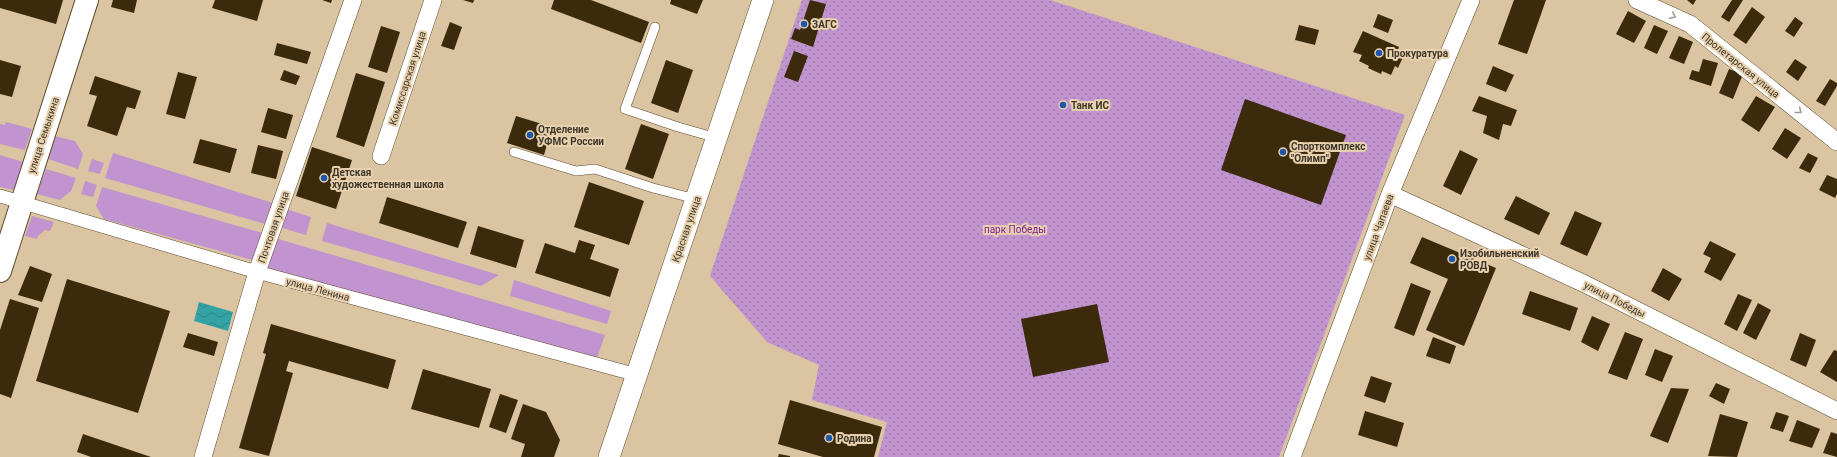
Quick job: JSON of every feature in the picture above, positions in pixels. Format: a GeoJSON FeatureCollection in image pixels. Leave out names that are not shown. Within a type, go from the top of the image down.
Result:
{"type":"FeatureCollection","features":[{"type":"Feature","properties":{"kind":"main road","name":"улица Семыкина"},"geometry":{"type":"LineString","coordinates":[[0,271],[87,0]]}},
{"type":"Feature","properties":{"kind":"street","name":"Почтовая улица"},"geometry":{"type":"LineString","coordinates":[[204,457],[257,272],[353,0]]}},
{"type":"Feature","properties":{"kind":"street","name":"Комиссарская улица"},"geometry":{"type":"LineString","coordinates":[[381,156],[433,0]]}},
{"type":"Feature","properties":{"kind":"street","name":"Красная улица"},"geometry":{"type":"LineString","coordinates":[[609,457],[763,0]]}},
{"type":"Feature","properties":{"kind":"street","name":"улица Чапаева"},"geometry":{"type":"LineString","coordinates":[[1292,457],[1390,194],[1471,0]]}},
{"type":"Feature","properties":{"kind":"street","name":"Пролетарская улица"},"geometry":{"type":"LineString","coordinates":[[1637,0],[1690,24],[1837,142]]}},
{"type":"Feature","properties":{"kind":"street","name":"улица Победы"},"geometry":{"type":"LineString","coordinates":[[1390,194],[1585,284],[1837,411]]}},
{"type":"Feature","properties":{"kind":"street","name":"улица Ленина"},"geometry":{"type":"LineString","coordinates":[[0,196],[257,272],[637,375]]}},
{"type":"Feature","properties":{"kind":"lane"},"geometry":{"type":"LineString","coordinates":[[655,27],[625,109],[678,128],[717,138]]}},
{"type":"Feature","properties":{"kind":"lane"},"geometry":{"type":"LineString","coordinates":[[514,152],[576,171],[595,169],[653,188],[696,199]]}},
{"type":"Feature","properties":{"kind":"green space","name":"парк Победы"},"geometry":{"type":"Polygon","coordinates":[[[802,0],[1050,0],[1405,115],[1279,457],[878,457],[887,422],[812,400],[819,365],[767,342],[710,276],[802,0]]]}},
{"type":"Feature","properties":{"kind":"green space"},"geometry":{"type":"Polygon","coordinates":[[[6,122],[32,129],[25,150],[0,144],[0,124],[5,125],[6,122]]]}},
{"type":"Feature","properties":{"kind":"green space"},"geometry":{"type":"Polygon","coordinates":[[[55,136],[75,141],[83,154],[78,169],[48,159],[55,136]]]}},
{"type":"Feature","properties":{"kind":"green space"},"geometry":{"type":"Polygon","coordinates":[[[113,153],[276,204],[269,225],[105,178],[113,153]]]}},
{"type":"Feature","properties":{"kind":"green space"},"geometry":{"type":"Polygon","coordinates":[[[0,155],[23,162],[14,190],[0,187],[0,155]]]}},
{"type":"Feature","properties":{"kind":"green space"},"geometry":{"type":"Polygon","coordinates":[[[92,159],[104,163],[100,174],[88,171],[92,159]]]}},
{"type":"Feature","properties":{"kind":"green space"},"geometry":{"type":"Polygon","coordinates":[[[46,169],[76,178],[71,191],[60,200],[37,194],[46,169]]]}},
{"type":"Feature","properties":{"kind":"green space"},"geometry":{"type":"Polygon","coordinates":[[[85,181],[97,185],[93,197],[81,194],[85,181]]]}},
{"type":"Feature","properties":{"kind":"green space"},"geometry":{"type":"Polygon","coordinates":[[[102,187],[266,234],[256,261],[104,219],[96,206],[102,187]]]}},
{"type":"Feature","properties":{"kind":"green space"},"geometry":{"type":"Polygon","coordinates":[[[286,209],[311,217],[306,235],[279,227],[286,209]]]}},
{"type":"Feature","properties":{"kind":"green space"},"geometry":{"type":"Polygon","coordinates":[[[32,216],[54,222],[50,231],[45,230],[38,236],[37,239],[25,236],[32,216]]]}},
{"type":"Feature","properties":{"kind":"green space"},"geometry":{"type":"Polygon","coordinates":[[[327,223],[499,275],[481,286],[322,241],[327,223]]]}},
{"type":"Feature","properties":{"kind":"green space"},"geometry":{"type":"Polygon","coordinates":[[[275,238],[605,335],[597,358],[267,268],[275,238]]]}},
{"type":"Feature","properties":{"kind":"green space"},"geometry":{"type":"Polygon","coordinates":[[[514,280],[611,311],[607,324],[510,296],[514,280]]]}},
{"type":"Feature","properties":{"kind":"water"},"geometry":{"type":"Polygon","coordinates":[[[199,302],[233,312],[228,331],[194,321],[199,302]]]}},
{"type":"Feature","properties":{"kind":"building"},"geometry":{"type":"Polygon","coordinates":[[[0,0],[63,0],[56,24],[0,8],[0,0]]]}},
{"type":"Feature","properties":{"kind":"building"},"geometry":{"type":"Polygon","coordinates":[[[113,0],[137,0],[134,13],[111,7],[113,0]]]}},
{"type":"Feature","properties":{"kind":"building"},"geometry":{"type":"Polygon","coordinates":[[[215,0],[263,0],[257,21],[212,8],[215,0]]]}},
{"type":"Feature","properties":{"kind":"building"},"geometry":{"type":"Polygon","coordinates":[[[322,0],[332,0],[331,3],[322,0]]]}},
{"type":"Feature","properties":{"kind":"building"},"geometry":{"type":"Polygon","coordinates":[[[463,0],[474,0],[473,3],[463,0]]]}},
{"type":"Feature","properties":{"kind":"building"},"geometry":{"type":"Polygon","coordinates":[[[554,0],[591,0],[649,22],[641,43],[551,9],[554,0]]]}},
{"type":"Feature","properties":{"kind":"building"},"geometry":{"type":"Polygon","coordinates":[[[671,0],[703,0],[697,14],[670,4],[671,0]]]}},
{"type":"Feature","properties":{"kind":"building"},"geometry":{"type":"Polygon","coordinates":[[[810,0],[826,4],[813,47],[791,39],[795,28],[800,30],[810,0]]]}},
{"type":"Feature","properties":{"kind":"building"},"geometry":{"type":"Polygon","coordinates":[[[1514,0],[1546,0],[1527,54],[1498,44],[1514,0]]]}},
{"type":"Feature","properties":{"kind":"building"},"geometry":{"type":"Polygon","coordinates":[[[1687,0],[1696,0],[1693,5],[1687,0]]]}},
{"type":"Feature","properties":{"kind":"building"},"geometry":{"type":"Polygon","coordinates":[[[1732,0],[1743,0],[1729,22],[1721,17],[1732,0]]]}},
{"type":"Feature","properties":{"kind":"building"},"geometry":{"type":"Polygon","coordinates":[[[1752,7],[1765,17],[1746,44],[1733,35],[1752,7]]]}},
{"type":"Feature","properties":{"kind":"building"},"geometry":{"type":"Polygon","coordinates":[[[1628,11],[1646,21],[1634,43],[1616,34],[1628,11]]]}},
{"type":"Feature","properties":{"kind":"building"},"geometry":{"type":"Polygon","coordinates":[[[1378,14],[1393,20],[1388,33],[1373,27],[1378,14]]]}},
{"type":"Feature","properties":{"kind":"building"},"geometry":{"type":"Polygon","coordinates":[[[1795,17],[1803,23],[1794,37],[1785,31],[1795,17]]]}},
{"type":"Feature","properties":{"kind":"building"},"geometry":{"type":"Polygon","coordinates":[[[450,22],[462,27],[454,50],[441,46],[450,22]]]}},
{"type":"Feature","properties":{"kind":"building"},"geometry":{"type":"Polygon","coordinates":[[[1299,25],[1319,30],[1315,45],[1295,40],[1299,25]]]}},
{"type":"Feature","properties":{"kind":"building"},"geometry":{"type":"Polygon","coordinates":[[[1654,25],[1668,31],[1657,54],[1644,48],[1654,25]]]}},
{"type":"Feature","properties":{"kind":"building"},"geometry":{"type":"Polygon","coordinates":[[[381,26],[400,32],[387,73],[368,67],[381,26]]]}},
{"type":"Feature","properties":{"kind":"building","name":"Прокуратура"},"geometry":{"type":"Polygon","coordinates":[[[1363,31],[1399,47],[1397,52],[1404,55],[1398,68],[1395,66],[1391,75],[1382,71],[1381,74],[1368,68],[1369,66],[1359,61],[1362,55],[1353,52],[1363,31]]]}},
{"type":"Feature","properties":{"kind":"building"},"geometry":{"type":"Polygon","coordinates":[[[1679,36],[1693,42],[1684,64],[1669,58],[1679,36]]]}},
{"type":"Feature","properties":{"kind":"building"},"geometry":{"type":"Polygon","coordinates":[[[277,43],[311,52],[307,64],[274,55],[277,43]]]}},
{"type":"Feature","properties":{"kind":"building"},"geometry":{"type":"Polygon","coordinates":[[[794,51],[808,56],[798,82],[784,77],[794,51]]]}},
{"type":"Feature","properties":{"kind":"building"},"geometry":{"type":"Polygon","coordinates":[[[1703,59],[1718,63],[1711,86],[1689,79],[1692,70],[1699,72],[1703,59]]]}},
{"type":"Feature","properties":{"kind":"building"},"geometry":{"type":"Polygon","coordinates":[[[1795,59],[1807,67],[1798,81],[1786,72],[1795,59]]]}},
{"type":"Feature","properties":{"kind":"building"},"geometry":{"type":"Polygon","coordinates":[[[0,60],[21,66],[12,97],[0,94],[0,60]]]}},
{"type":"Feature","properties":{"kind":"building"},"geometry":{"type":"Polygon","coordinates":[[[666,60],[693,70],[678,113],[651,103],[666,60]]]}},
{"type":"Feature","properties":{"kind":"building"},"geometry":{"type":"Polygon","coordinates":[[[1493,66],[1514,75],[1506,92],[1486,84],[1493,66]]]}},
{"type":"Feature","properties":{"kind":"building"},"geometry":{"type":"Polygon","coordinates":[[[1729,69],[1743,74],[1733,99],[1719,93],[1729,69]]]}},
{"type":"Feature","properties":{"kind":"building"},"geometry":{"type":"Polygon","coordinates":[[[284,70],[300,76],[296,85],[280,80],[284,70]]]}},
{"type":"Feature","properties":{"kind":"building"},"geometry":{"type":"Polygon","coordinates":[[[178,72],[197,77],[185,119],[166,114],[178,72]]]}},
{"type":"Feature","properties":{"kind":"building"},"geometry":{"type":"Polygon","coordinates":[[[356,73],[385,82],[364,147],[336,137],[356,73]]]}},
{"type":"Feature","properties":{"kind":"building"},"geometry":{"type":"Polygon","coordinates":[[[95,76],[141,91],[135,109],[127,107],[117,136],[87,126],[97,96],[89,94],[95,76]]]}},
{"type":"Feature","properties":{"kind":"building"},"geometry":{"type":"Polygon","coordinates":[[[1830,79],[1837,83],[1837,86],[1825,106],[1816,101],[1830,79]]]}},
{"type":"Feature","properties":{"kind":"building"},"geometry":{"type":"Polygon","coordinates":[[[1479,96],[1517,110],[1511,126],[1503,124],[1499,140],[1483,133],[1487,116],[1472,111],[1479,96]]]}},
{"type":"Feature","properties":{"kind":"building"},"geometry":{"type":"Polygon","coordinates":[[[1756,96],[1775,107],[1759,132],[1741,120],[1756,96]]]}},
{"type":"Feature","properties":{"kind":"building","name":"Спорткомплекс \"Олимп\""},"geometry":{"type":"Polygon","coordinates":[[[1245,99],[1346,135],[1321,205],[1221,170],[1245,99]]]}},
{"type":"Feature","properties":{"kind":"building"},"geometry":{"type":"Polygon","coordinates":[[[268,108],[293,115],[286,139],[261,132],[268,108]]]}},
{"type":"Feature","properties":{"kind":"building","name":"Отделение УФМС России"},"geometry":{"type":"Polygon","coordinates":[[[516,116],[552,127],[544,155],[507,143],[516,116]]]}},
{"type":"Feature","properties":{"kind":"building"},"geometry":{"type":"Polygon","coordinates":[[[641,124],[669,134],[653,179],[625,169],[641,124]]]}},
{"type":"Feature","properties":{"kind":"building"},"geometry":{"type":"Polygon","coordinates":[[[1785,128],[1801,138],[1787,159],[1772,149],[1785,128]]]}},
{"type":"Feature","properties":{"kind":"building"},"geometry":{"type":"Polygon","coordinates":[[[200,139],[237,149],[230,173],[193,163],[200,139]]]}},
{"type":"Feature","properties":{"kind":"building"},"geometry":{"type":"Polygon","coordinates":[[[258,145],[283,151],[276,179],[251,173],[258,145]]]}},
{"type":"Feature","properties":{"kind":"building","name":"Детская художественная школа"},"geometry":{"type":"Polygon","coordinates":[[[312,147],[352,160],[336,209],[296,196],[312,147]]]}},
{"type":"Feature","properties":{"kind":"building"},"geometry":{"type":"Polygon","coordinates":[[[1460,150],[1478,159],[1461,195],[1443,186],[1460,150]]]}},
{"type":"Feature","properties":{"kind":"building"},"geometry":{"type":"Polygon","coordinates":[[[1808,153],[1818,158],[1810,173],[1799,168],[1808,153]]]}},
{"type":"Feature","properties":{"kind":"building"},"geometry":{"type":"Polygon","coordinates":[[[1827,175],[1837,179],[1837,194],[1835,198],[1819,190],[1827,175]]]}},
{"type":"Feature","properties":{"kind":"building"},"geometry":{"type":"Polygon","coordinates":[[[589,182],[644,201],[629,245],[574,227],[589,182]]]}},
{"type":"Feature","properties":{"kind":"building"},"geometry":{"type":"Polygon","coordinates":[[[1516,196],[1550,213],[1539,235],[1504,219],[1516,196]]]}},
{"type":"Feature","properties":{"kind":"building"},"geometry":{"type":"Polygon","coordinates":[[[387,197],[467,222],[458,248],[379,223],[387,197]]]}},
{"type":"Feature","properties":{"kind":"building"},"geometry":{"type":"Polygon","coordinates":[[[1575,211],[1602,223],[1587,256],[1560,244],[1575,211]]]}},
{"type":"Feature","properties":{"kind":"building"},"geometry":{"type":"Polygon","coordinates":[[[478,226],[524,240],[516,268],[470,254],[478,226]]]}},
{"type":"Feature","properties":{"kind":"building"},"geometry":{"type":"Polygon","coordinates":[[[1422,237],[1496,268],[1464,346],[1426,330],[1448,279],[1410,263],[1422,237]]]}},
{"type":"Feature","properties":{"kind":"building"},"geometry":{"type":"Polygon","coordinates":[[[579,240],[595,245],[590,259],[619,269],[610,297],[535,273],[545,243],[575,253],[579,240]]]}},
{"type":"Feature","properties":{"kind":"building"},"geometry":{"type":"Polygon","coordinates":[[[1710,241],[1736,254],[1721,281],[1704,272],[1711,258],[1703,254],[1710,241]]]}},
{"type":"Feature","properties":{"kind":"building"},"geometry":{"type":"Polygon","coordinates":[[[30,266],[52,274],[42,302],[18,295],[30,266]]]}},
{"type":"Feature","properties":{"kind":"building"},"geometry":{"type":"Polygon","coordinates":[[[1663,268],[1682,279],[1669,301],[1651,291],[1663,268]]]}},
{"type":"Feature","properties":{"kind":"building"},"geometry":{"type":"Polygon","coordinates":[[[67,279],[170,311],[138,413],[36,381],[67,279]]]}},
{"type":"Feature","properties":{"kind":"building"},"geometry":{"type":"Polygon","coordinates":[[[1411,283],[1431,291],[1414,336],[1394,328],[1411,283]]]}},
{"type":"Feature","properties":{"kind":"building"},"geometry":{"type":"Polygon","coordinates":[[[1530,291],[1578,308],[1570,331],[1522,314],[1530,291]]]}},
{"type":"Feature","properties":{"kind":"building"},"geometry":{"type":"Polygon","coordinates":[[[1738,294],[1752,300],[1737,331],[1724,324],[1738,294]]]}},
{"type":"Feature","properties":{"kind":"building"},"geometry":{"type":"Polygon","coordinates":[[[10,299],[39,308],[11,398],[0,394],[0,330],[10,299]]]}},
{"type":"Feature","properties":{"kind":"building"},"geometry":{"type":"Polygon","coordinates":[[[1758,303],[1771,310],[1756,340],[1743,333],[1758,303]]]}},
{"type":"Feature","properties":{"kind":"building"},"geometry":{"type":"Polygon","coordinates":[[[1097,304],[1109,362],[1033,377],[1021,319],[1097,304]]]}},
{"type":"Feature","properties":{"kind":"building"},"geometry":{"type":"Polygon","coordinates":[[[1592,316],[1610,324],[1598,351],[1581,342],[1592,316]]]}},
{"type":"Feature","properties":{"kind":"building"},"geometry":{"type":"Polygon","coordinates":[[[271,324],[396,360],[388,389],[289,361],[286,371],[293,373],[269,456],[239,448],[266,354],[263,353],[271,324]]]}},
{"type":"Feature","properties":{"kind":"building"},"geometry":{"type":"Polygon","coordinates":[[[1625,332],[1643,339],[1627,380],[1608,373],[1625,332]]]}},
{"type":"Feature","properties":{"kind":"building"},"geometry":{"type":"Polygon","coordinates":[[[188,333],[218,342],[214,356],[183,347],[188,333]]]}},
{"type":"Feature","properties":{"kind":"building"},"geometry":{"type":"Polygon","coordinates":[[[1800,333],[1816,340],[1806,367],[1790,360],[1800,333]]]}},
{"type":"Feature","properties":{"kind":"building"},"geometry":{"type":"Polygon","coordinates":[[[1433,337],[1456,346],[1450,364],[1426,356],[1433,337]]]}},
{"type":"Feature","properties":{"kind":"building"},"geometry":{"type":"Polygon","coordinates":[[[1655,349],[1673,356],[1662,382],[1645,375],[1655,349]]]}},
{"type":"Feature","properties":{"kind":"building"},"geometry":{"type":"Polygon","coordinates":[[[1834,350],[1837,351],[1837,382],[1820,372],[1834,350]]]}},
{"type":"Feature","properties":{"kind":"building"},"geometry":{"type":"Polygon","coordinates":[[[423,369],[491,389],[479,428],[411,409],[423,369]]]}},
{"type":"Feature","properties":{"kind":"building"},"geometry":{"type":"Polygon","coordinates":[[[1371,376],[1392,383],[1385,403],[1364,396],[1371,376]]]}},
{"type":"Feature","properties":{"kind":"building"},"geometry":{"type":"Polygon","coordinates":[[[1716,383],[1730,389],[1724,404],[1709,396],[1716,383]]]}},
{"type":"Feature","properties":{"kind":"building"},"geometry":{"type":"Polygon","coordinates":[[[1671,388],[1689,389],[1668,443],[1650,436],[1671,388]]]}},
{"type":"Feature","properties":{"kind":"building"},"geometry":{"type":"Polygon","coordinates":[[[500,394],[518,400],[506,433],[489,427],[500,394]]]}},
{"type":"Feature","properties":{"kind":"building"},"geometry":{"type":"Polygon","coordinates":[[[790,400],[882,427],[874,457],[823,457],[778,444],[790,400]]]}},
{"type":"Feature","properties":{"kind":"building"},"geometry":{"type":"Polygon","coordinates":[[[523,404],[546,412],[560,440],[554,457],[521,457],[525,444],[511,439],[523,404]]]}},
{"type":"Feature","properties":{"kind":"building"},"geometry":{"type":"Polygon","coordinates":[[[1365,411],[1404,423],[1397,447],[1358,435],[1365,411]]]}},
{"type":"Feature","properties":{"kind":"building"},"geometry":{"type":"Polygon","coordinates":[[[1776,412],[1789,416],[1783,432],[1770,428],[1776,412]]]}},
{"type":"Feature","properties":{"kind":"building"},"geometry":{"type":"Polygon","coordinates":[[[1720,414],[1748,422],[1737,457],[1708,456],[1720,414]]]}},
{"type":"Feature","properties":{"kind":"building"},"geometry":{"type":"Polygon","coordinates":[[[1797,420],[1820,429],[1812,448],[1789,441],[1797,420]]]}},
{"type":"Feature","properties":{"kind":"building"},"geometry":{"type":"Polygon","coordinates":[[[1831,432],[1837,434],[1837,457],[1823,453],[1831,432]]]}},
{"type":"Feature","properties":{"kind":"building"},"geometry":{"type":"Polygon","coordinates":[[[83,434],[151,457],[91,457],[77,452],[83,434]]]}},
{"type":"Feature","properties":{"kind":"building"},"geometry":{"type":"Polygon","coordinates":[[[779,454],[790,456],[790,457],[778,457],[779,454]]]}},
{"type":"Feature","properties":{"kind":"place","name":"ЗАГС"},"geometry":{"type":"Point","coordinates":[804,24]}},
{"type":"Feature","properties":{"kind":"place","name":"Прокуратура"},"geometry":{"type":"Point","coordinates":[1379,53]}},
{"type":"Feature","properties":{"kind":"place","name":"Танк ИС"},"geometry":{"type":"Point","coordinates":[1063,105]}},
{"type":"Feature","properties":{"kind":"place","name":"Отделение УФМС России"},"geometry":{"type":"Point","coordinates":[530,135]}},
{"type":"Feature","properties":{"kind":"place","name":"Спорткомплекс \"Олимп\""},"geometry":{"type":"Point","coordinates":[1283,152]}},
{"type":"Feature","properties":{"kind":"place","name":"Детская художественная школа"},"geometry":{"type":"Point","coordinates":[324,178]}},
{"type":"Feature","properties":{"kind":"place","name":"Изобильненский РОВД"},"geometry":{"type":"Point","coordinates":[1452,259]}},
{"type":"Feature","properties":{"kind":"place","name":"Родина"},"geometry":{"type":"Point","coordinates":[829,438]}}]}
